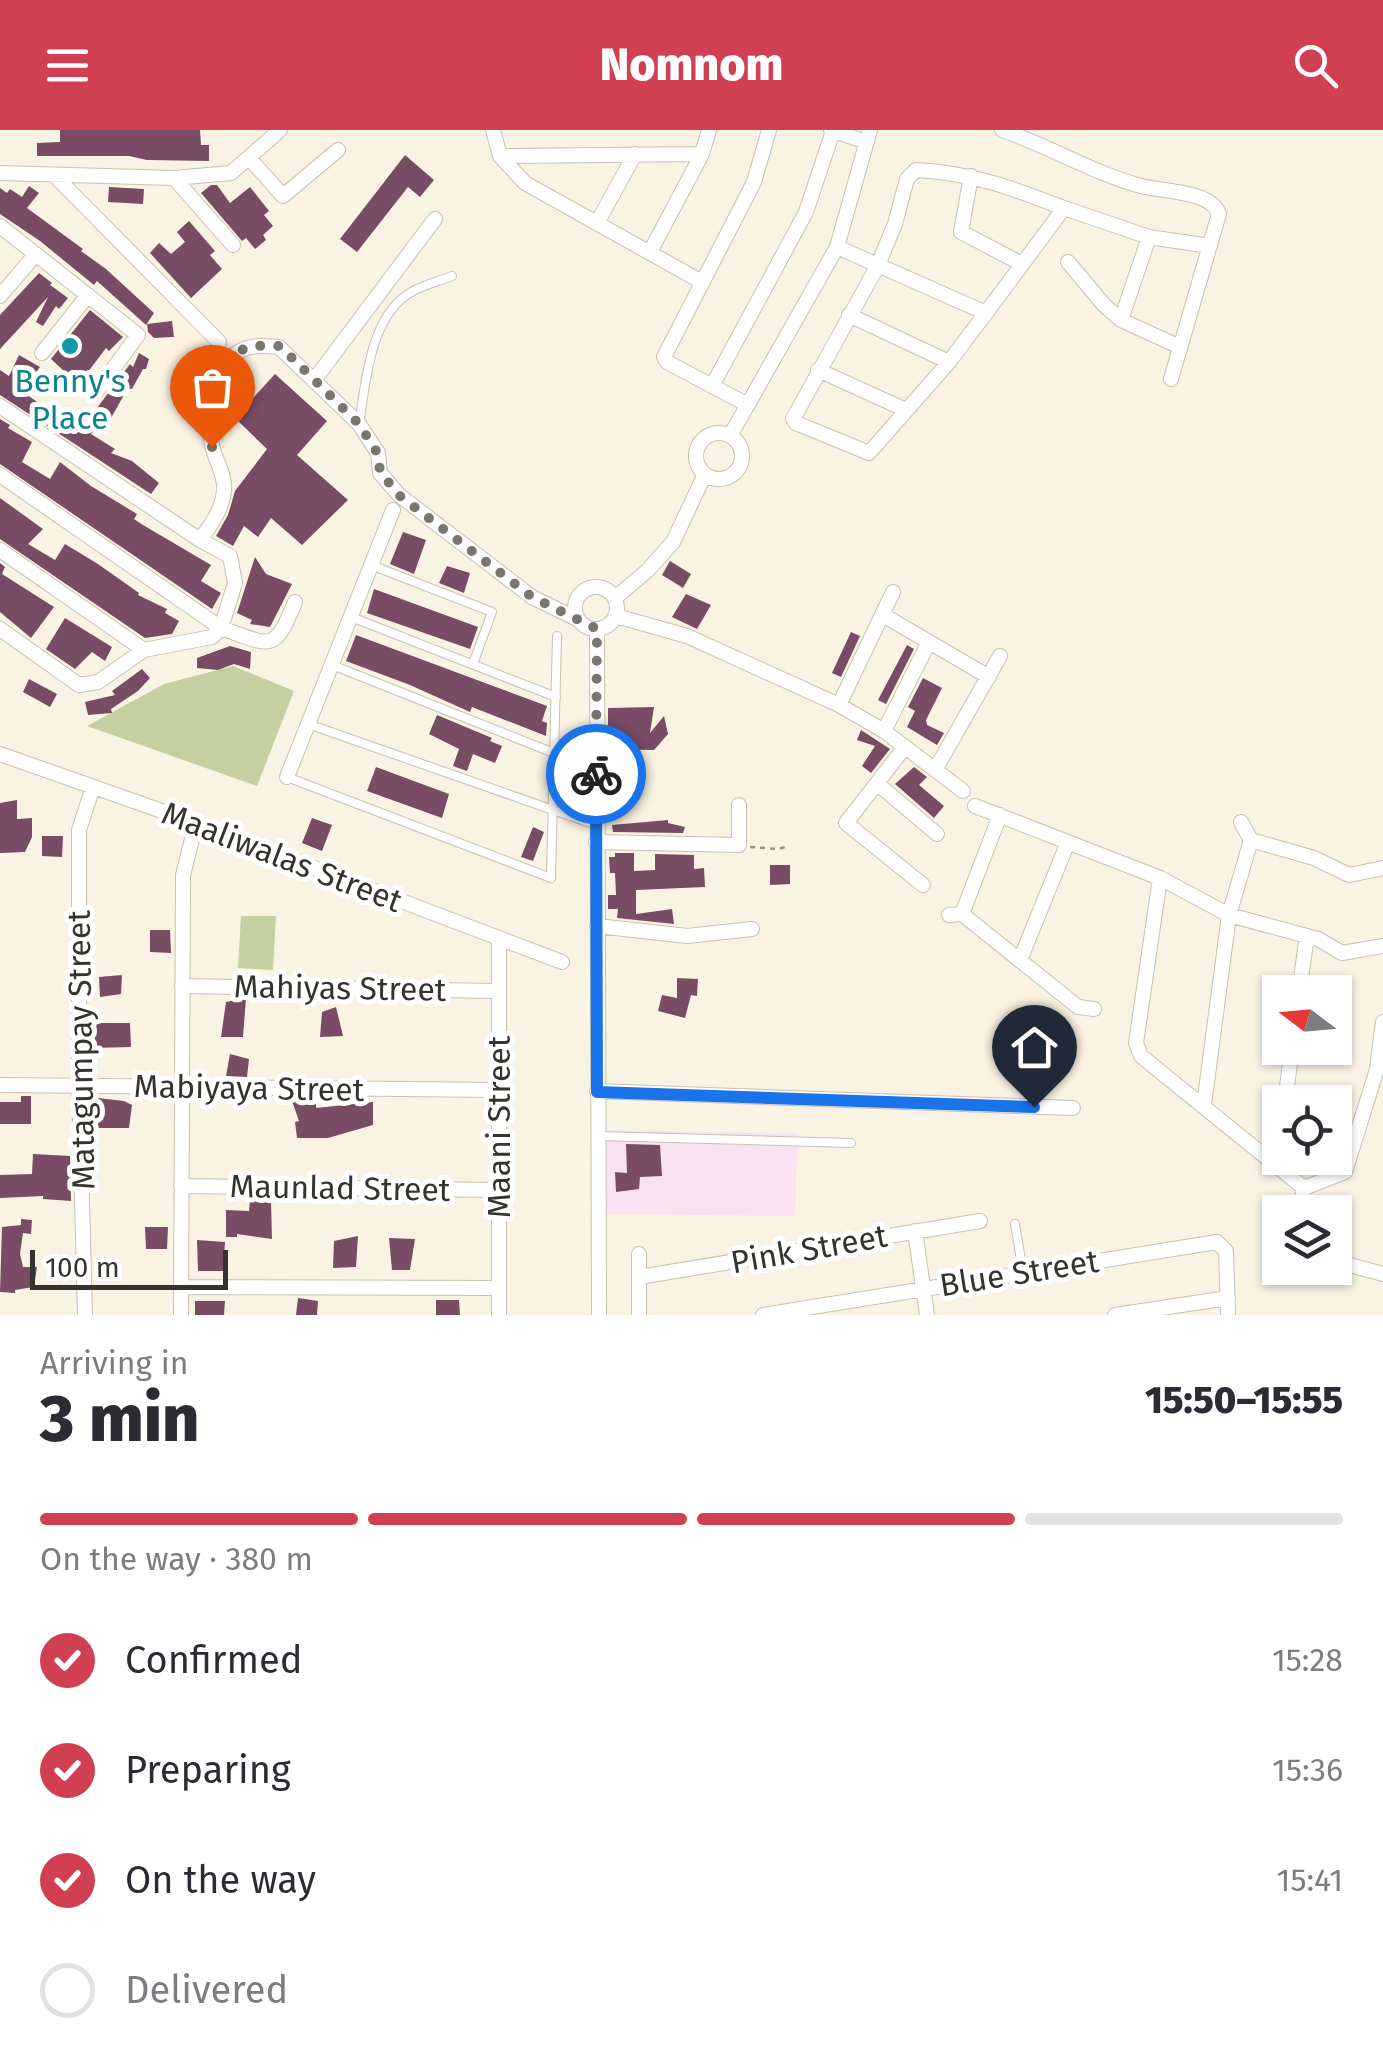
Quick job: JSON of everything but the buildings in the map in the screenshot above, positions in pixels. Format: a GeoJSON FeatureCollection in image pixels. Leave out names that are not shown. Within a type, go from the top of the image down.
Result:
{"type":"FeatureCollection","features":[{"type":"Feature","properties":{"kind":"street"},"geometry":{"type":"LineString","coordinates":[[0,173],[174,178],[232,173],[280,130]]}},
{"type":"Feature","properties":{"kind":"street"},"geometry":{"type":"LineString","coordinates":[[493,130],[500,156],[525,183],[702,282]]}},
{"type":"Feature","properties":{"kind":"street"},"geometry":{"type":"LineString","coordinates":[[650,252],[702,154],[709,130]]}},
{"type":"Feature","properties":{"kind":"street"},"geometry":{"type":"LineString","coordinates":[[748,405],[664,357],[754,182],[769,130]]}},
{"type":"Feature","properties":{"kind":"street"},"geometry":{"type":"LineString","coordinates":[[712,386],[806,212],[832,130],[868,136],[836,247],[730,436]]}},
{"type":"Feature","properties":{"kind":"street"},"geometry":{"type":"LineString","coordinates":[[1002,130],[1132,183],[1213,204],[1219,214],[1171,379]]}},
{"type":"Feature","properties":{"kind":"street"},"geometry":{"type":"LineString","coordinates":[[249,158],[283,196],[338,150]]}},
{"type":"Feature","properties":{"kind":"street"},"geometry":{"type":"LineString","coordinates":[[597,223],[635,154]]}},
{"type":"Feature","properties":{"kind":"street"},"geometry":{"type":"LineString","coordinates":[[500,156],[702,154]]}},
{"type":"Feature","properties":{"kind":"street"},"geometry":{"type":"LineString","coordinates":[[1064,208],[949,362],[870,453],[796,423],[792,415],[878,265],[895,224],[907,179],[916,170],[970,176],[1149,236],[1210,246]]}},
{"type":"Feature","properties":{"kind":"street"},"geometry":{"type":"LineString","coordinates":[[54,175],[218,342]]}},
{"type":"Feature","properties":{"kind":"street"},"geometry":{"type":"LineString","coordinates":[[970,176],[960,232],[1022,264]]}},
{"type":"Feature","properties":{"kind":"street"},"geometry":{"type":"LineString","coordinates":[[174,178],[233,245]]}},
{"type":"Feature","properties":{"kind":"street"},"geometry":{"type":"LineString","coordinates":[[315,379],[436,219]]}},
{"type":"Feature","properties":{"kind":"street"},"geometry":{"type":"LineString","coordinates":[[0,226],[138,335],[96,392]]}},
{"type":"Feature","properties":{"kind":"street"},"geometry":{"type":"LineString","coordinates":[[1121,320],[1149,236]]}},
{"type":"Feature","properties":{"kind":"street"},"geometry":{"type":"LineString","coordinates":[[836,247],[986,312]]}},
{"type":"Feature","properties":{"kind":"street"},"geometry":{"type":"LineString","coordinates":[[0,296],[35,255]]}},
{"type":"Feature","properties":{"kind":"street"},"geometry":{"type":"LineString","coordinates":[[1068,262],[1121,320],[1180,347]]}},
{"type":"Feature","properties":{"kind":"street"},"geometry":{"type":"LineString","coordinates":[[42,354],[88,295]]}},
{"type":"Feature","properties":{"kind":"street"},"geometry":{"type":"LineString","coordinates":[[849,315],[949,362]]}},
{"type":"Feature","properties":{"kind":"street"},"geometry":{"type":"LineString","coordinates":[[200,540],[217,517],[225,486],[208,426],[212,395],[230,360],[242,350],[280,346],[359,424],[378,454],[380,472],[400,496],[532,597],[597,629],[616,616],[615,598],[604,589],[585,591],[577,601],[579,620]]}},
{"type":"Feature","properties":{"kind":"street"},"geometry":{"type":"LineString","coordinates":[[818,370],[906,410]]}},
{"type":"Feature","properties":{"kind":"street"},"geometry":{"type":"LineString","coordinates":[[0,406],[230,556],[235,583],[221,628],[212,637],[144,650],[98,682],[79,685],[0,629]]}},
{"type":"Feature","properties":{"kind":"street"},"geometry":{"type":"LineString","coordinates":[[716,433],[730,436],[742,452],[736,471],[718,479],[705,474],[697,462],[702,440],[716,433]]}},
{"type":"Feature","properties":{"kind":"street"},"geometry":{"type":"LineString","coordinates":[[615,598],[647,572],[674,542],[705,474]]}},
{"type":"Feature","properties":{"kind":"street"},"geometry":{"type":"LineString","coordinates":[[0,475],[221,628],[260,642],[274,642],[282,636],[295,602]]}},
{"type":"Feature","properties":{"kind":"street"},"geometry":{"type":"LineString","coordinates":[[287,777],[394,510]]}},
{"type":"Feature","properties":{"kind":"street"},"geometry":{"type":"LineString","coordinates":[[0,550],[144,650]]}},
{"type":"Feature","properties":{"kind":"street"},"geometry":{"type":"LineString","coordinates":[[839,705],[894,592]]}},
{"type":"Feature","properties":{"kind":"street"},"geometry":{"type":"LineString","coordinates":[[883,615],[989,677]]}},
{"type":"Feature","properties":{"kind":"street"},"geometry":{"type":"LineString","coordinates":[[616,616],[687,636],[839,705],[884,731],[962,791]]}},
{"type":"Feature","properties":{"kind":"street"},"geometry":{"type":"LineString","coordinates":[[597,629],[599,1315]]}},
{"type":"Feature","properties":{"kind":"street"},"geometry":{"type":"LineString","coordinates":[[884,731],[928,642]]}},
{"type":"Feature","properties":{"kind":"street"},"geometry":{"type":"LineString","coordinates":[[935,770],[1000,656]]}},
{"type":"Feature","properties":{"kind":"street"},"geometry":{"type":"LineString","coordinates":[[905,747],[879,785],[846,822],[923,885]]}},
{"type":"Feature","properties":{"kind":"street","name":"Maaliwalas Street"},"geometry":{"type":"LineString","coordinates":[[0,754],[196,823],[562,962]]}},
{"type":"Feature","properties":{"kind":"street"},"geometry":{"type":"LineString","coordinates":[[879,785],[937,834]]}},
{"type":"Feature","properties":{"kind":"street","name":"Matagumpay Street"},"geometry":{"type":"LineString","coordinates":[[85,1315],[79,1086],[80,830],[93,787]]}},
{"type":"Feature","properties":{"kind":"street"},"geometry":{"type":"LineString","coordinates":[[596,842],[739,845],[739,805]]}},
{"type":"Feature","properties":{"kind":"street"},"geometry":{"type":"LineString","coordinates":[[976,806],[1160,878],[1229,915],[1318,939],[1342,953],[1383,946]]}},
{"type":"Feature","properties":{"kind":"street"},"geometry":{"type":"LineString","coordinates":[[1000,815],[956,915],[1078,1007],[1094,1009]]}},
{"type":"Feature","properties":{"kind":"street"},"geometry":{"type":"LineString","coordinates":[[1241,822],[1252,840],[1314,858],[1348,874],[1383,868]]}},
{"type":"Feature","properties":{"kind":"street"},"geometry":{"type":"LineString","coordinates":[[182,1315],[182,875],[196,823]]}},
{"type":"Feature","properties":{"kind":"street"},"geometry":{"type":"LineString","coordinates":[[1204,1105],[1229,915],[1252,840]]}},
{"type":"Feature","properties":{"kind":"street"},"geometry":{"type":"LineString","coordinates":[[1020,960],[1068,842]]}},
{"type":"Feature","properties":{"kind":"street"},"geometry":{"type":"LineString","coordinates":[[1160,878],[1136,1043],[1141,1056],[1262,1152]]}},
{"type":"Feature","properties":{"kind":"street"},"geometry":{"type":"LineString","coordinates":[[597,926],[688,936],[752,929]]}},
{"type":"Feature","properties":{"kind":"street"},"geometry":{"type":"LineString","coordinates":[[1301,975],[1307,936]]}},
{"type":"Feature","properties":{"kind":"street","name":"Maani Street"},"geometry":{"type":"LineString","coordinates":[[499,939],[499,1315]]}},
{"type":"Feature","properties":{"kind":"street","name":"Mahiyas Street"},"geometry":{"type":"LineString","coordinates":[[182,986],[499,990]]}},
{"type":"Feature","properties":{"kind":"street"},"geometry":{"type":"LineString","coordinates":[[1304,1188],[1348,1179],[1377,1070],[1383,1022]]}},
{"type":"Feature","properties":{"kind":"street","name":"Mabiyaya Street"},"geometry":{"type":"LineString","coordinates":[[0,1085],[499,1090]]}},
{"type":"Feature","properties":{"kind":"street"},"geometry":{"type":"LineString","coordinates":[[597,1092],[1073,1108]]}},
{"type":"Feature","properties":{"kind":"street"},"geometry":{"type":"LineString","coordinates":[[1289,1175],[1304,1188]]}},
{"type":"Feature","properties":{"kind":"street","name":"Maunlad Street"},"geometry":{"type":"LineString","coordinates":[[181,1186],[499,1190]]}},
{"type":"Feature","properties":{"kind":"street"},"geometry":{"type":"LineString","coordinates":[[1303,1195],[1304,1188]]}},
{"type":"Feature","properties":{"kind":"street","name":"Pink Street"},"geometry":{"type":"LineString","coordinates":[[639,1277],[980,1221]]}},
{"type":"Feature","properties":{"kind":"street"},"geometry":{"type":"LineString","coordinates":[[916,1231],[926,1315]]}},
{"type":"Feature","properties":{"kind":"street","name":"Blue Street"},"geometry":{"type":"LineString","coordinates":[[762,1315],[1217,1242],[1226,1250],[1228,1298]]}},
{"type":"Feature","properties":{"kind":"street"},"geometry":{"type":"LineString","coordinates":[[639,1254],[639,1315]]}},
{"type":"Feature","properties":{"kind":"street"},"geometry":{"type":"LineString","coordinates":[[1352,1266],[1383,1274]]}},
{"type":"Feature","properties":{"kind":"street"},"geometry":{"type":"LineString","coordinates":[[181,1287],[499,1288]]}},
{"type":"Feature","properties":{"kind":"street"},"geometry":{"type":"LineString","coordinates":[[1115,1315],[1228,1298],[1228,1315]]}},
{"type":"Feature","properties":{"kind":"lane"},"geometry":{"type":"LineString","coordinates":[[359,424],[371,355],[389,314],[412,291],[452,276]]}},
{"type":"Feature","properties":{"kind":"lane"},"geometry":{"type":"LineString","coordinates":[[371,566],[492,612],[472,664]]}},
{"type":"Feature","properties":{"kind":"lane"},"geometry":{"type":"LineString","coordinates":[[351,617],[556,697]]}},
{"type":"Feature","properties":{"kind":"lane"},"geometry":{"type":"LineString","coordinates":[[287,777],[551,878],[557,636]]}},
{"type":"Feature","properties":{"kind":"lane"},"geometry":{"type":"LineString","coordinates":[[332,665],[554,753]]}},
{"type":"Feature","properties":{"kind":"lane"},"geometry":{"type":"LineString","coordinates":[[308,724],[596,825]]}},
{"type":"Feature","properties":{"kind":"lane"},"geometry":{"type":"LineString","coordinates":[[598,1136],[851,1143]]}},
{"type":"Feature","properties":{"kind":"lane"},"geometry":{"type":"LineString","coordinates":[[1015,1224],[1023,1272]]}},
{"type":"Feature","properties":{"kind":"path"},"geometry":{"type":"LineString","coordinates":[[739,845],[785,847]]}},
{"type":"Feature","properties":{"kind":"shaded area"},"geometry":{"type":"Polygon","coordinates":[[[606,1130],[798,1134],[795,1216],[606,1214],[606,1130]]]}},
{"type":"Feature","properties":{"kind":"green space"},"geometry":{"type":"Polygon","coordinates":[[[233,666],[294,691],[257,786],[87,726],[164,684],[233,666]]]}},
{"type":"Feature","properties":{"kind":"green space"},"geometry":{"type":"Polygon","coordinates":[[[241,916],[276,916],[273,970],[238,968],[241,916]]]}},
{"type":"Feature","properties":{"kind":"way so far"},"geometry":{"type":"LineString","coordinates":[[212,447],[208,426],[212,395],[230,360],[242,350],[280,346],[359,424],[378,454],[380,472],[400,496],[532,597],[597,629],[596,774]]}},
{"type":"Feature","properties":{"kind":"place","name":"Benny's Place"},"geometry":{"type":"Point","coordinates":[70,346]}},
{"type":"Feature","properties":{"kind":"route"},"geometry":{"type":"LineString","coordinates":[[596,774],[597,1092],[1034,1107]]}}]}
